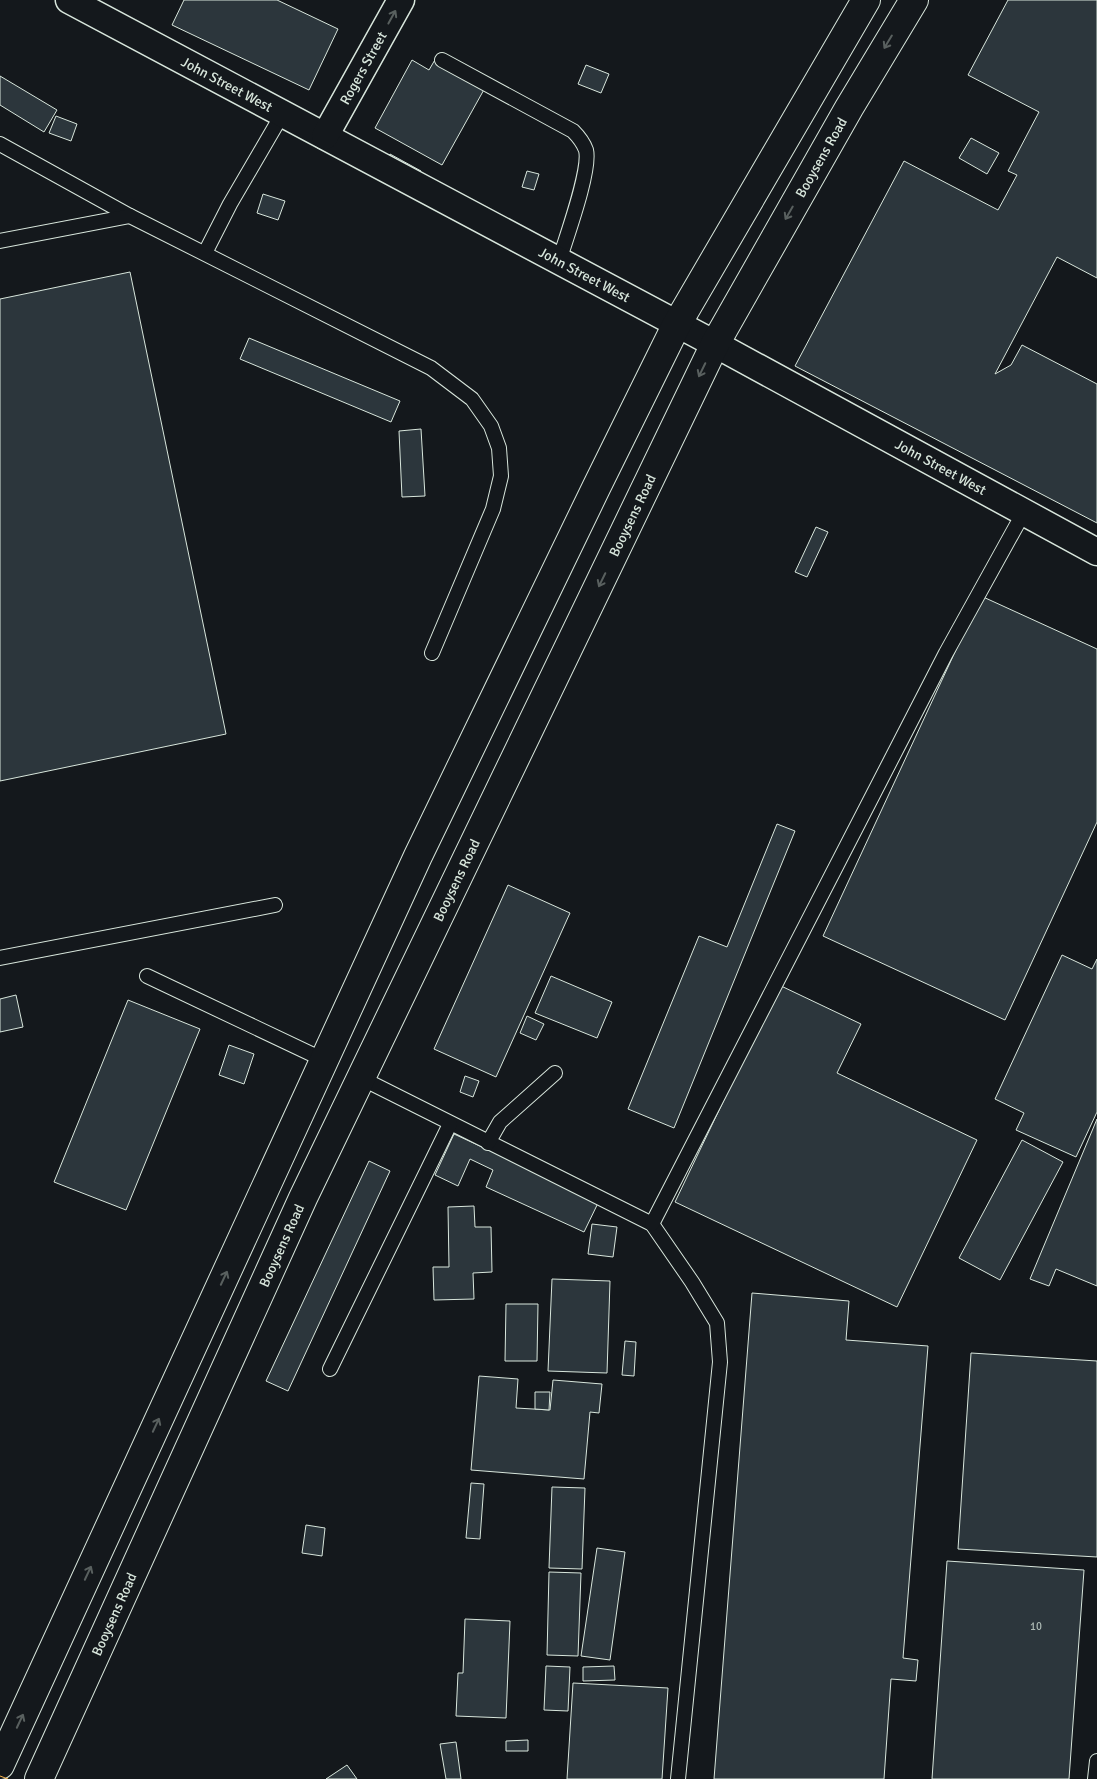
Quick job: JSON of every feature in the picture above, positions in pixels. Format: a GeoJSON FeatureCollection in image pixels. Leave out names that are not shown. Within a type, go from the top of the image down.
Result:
{"type":"FeatureCollection","features":[{"type":"Feature","properties":{"kind":"main road"},"geometry":{"type":"LineString","coordinates":[[0,1765],[418,856],[676,324],[866,0]]}},
{"type":"Feature","properties":{"kind":"main road","name":"Booysens Road"},"geometry":{"type":"LineString","coordinates":[[39,1779],[303,1198],[715,344],[849,108],[914,0]]}},
{"type":"Feature","properties":{"kind":"street","name":"John Street West"},"geometry":{"type":"LineString","coordinates":[[69,0],[715,344],[1097,552]]}},
{"type":"Feature","properties":{"kind":"street","name":"Rogers Street"},"geometry":{"type":"LineString","coordinates":[[325,136],[401,0]]}},
{"type":"Feature","properties":{"kind":"lane"},"geometry":{"type":"LineString","coordinates":[[442,60],[573,131],[580,138],[586,151],[583,182],[559,261]]}},
{"type":"Feature","properties":{"kind":"lane"},"geometry":{"type":"LineString","coordinates":[[205,253],[230,204],[283,114]]}},
{"type":"Feature","properties":{"kind":"lane"},"geometry":{"type":"LineString","coordinates":[[0,144],[130,216],[431,368],[472,399],[491,426],[500,448],[501,476],[493,508],[432,653]]}},
{"type":"Feature","properties":{"kind":"lane"},"geometry":{"type":"LineString","coordinates":[[0,241],[130,216]]}},
{"type":"Feature","properties":{"kind":"lane"},"geometry":{"type":"LineString","coordinates":[[652,1224],[946,653],[1024,512]]}},
{"type":"Feature","properties":{"kind":"lane"},"geometry":{"type":"LineString","coordinates":[[0,958],[275,905]]}},
{"type":"Feature","properties":{"kind":"lane"},"geometry":{"type":"LineString","coordinates":[[147,976],[324,1060]]}},
{"type":"Feature","properties":{"kind":"lane"},"geometry":{"type":"LineString","coordinates":[[488,1143],[500,1122],[555,1073]]}},
{"type":"Feature","properties":{"kind":"lane"},"geometry":{"type":"LineString","coordinates":[[360,1078],[652,1224],[692,1282],[717,1323],[720,1362],[678,1779]]}},
{"type":"Feature","properties":{"kind":"lane"},"geometry":{"type":"LineString","coordinates":[[330,1369],[450,1124]]}},
{"type":"Feature","properties":{"kind":"lane"},"geometry":{"type":"LineString","coordinates":[[1095,1779],[1097,1760]]}},
{"type":"Feature","properties":{"kind":"building"},"geometry":{"type":"Polygon","coordinates":[[[184,0],[277,0],[338,29],[309,90],[172,25],[184,0]]]}},
{"type":"Feature","properties":{"kind":"building"},"geometry":{"type":"Polygon","coordinates":[[[1008,0],[1097,0],[1097,278],[1057,257],[995,374],[1011,365],[1022,345],[1097,384],[1097,523],[795,366],[904,161],[998,210],[1017,175],[1008,171],[1039,112],[968,75],[1008,0]]]}},
{"type":"Feature","properties":{"kind":"building"},"geometry":{"type":"Polygon","coordinates":[[[436,58],[486,86],[442,165],[375,128],[412,60],[429,70],[436,58]]]}},
{"type":"Feature","properties":{"kind":"building"},"geometry":{"type":"Polygon","coordinates":[[[586,65],[609,74],[601,93],[578,84],[586,65]]]}},
{"type":"Feature","properties":{"kind":"building"},"geometry":{"type":"Polygon","coordinates":[[[0,76],[57,110],[44,132],[0,105],[0,76]]]}},
{"type":"Feature","properties":{"kind":"building"},"geometry":{"type":"Polygon","coordinates":[[[56,116],[77,124],[71,141],[49,133],[56,116]]]}},
{"type":"Feature","properties":{"kind":"building"},"geometry":{"type":"Polygon","coordinates":[[[971,138],[999,153],[987,174],[959,158],[971,138]]]}},
{"type":"Feature","properties":{"kind":"building"},"geometry":{"type":"Polygon","coordinates":[[[390,154],[421,171],[417,179],[386,162],[390,154]]]}},
{"type":"Feature","properties":{"kind":"building"},"geometry":{"type":"Polygon","coordinates":[[[527,171],[539,174],[534,190],[522,187],[527,171]]]}},
{"type":"Feature","properties":{"kind":"building"},"geometry":{"type":"Polygon","coordinates":[[[263,194],[285,201],[278,220],[257,213],[263,194]]]}},
{"type":"Feature","properties":{"kind":"building"},"geometry":{"type":"Polygon","coordinates":[[[130,272],[226,734],[0,781],[0,299],[130,272]]]}},
{"type":"Feature","properties":{"kind":"building"},"geometry":{"type":"Polygon","coordinates":[[[249,338],[400,401],[391,422],[240,359],[249,338]]]}},
{"type":"Feature","properties":{"kind":"building"},"geometry":{"type":"Polygon","coordinates":[[[421,429],[425,496],[402,497],[399,431],[421,429]]]}},
{"type":"Feature","properties":{"kind":"building"},"geometry":{"type":"Polygon","coordinates":[[[816,527],[828,532],[807,577],[795,572],[816,527]]]}},
{"type":"Feature","properties":{"kind":"building"},"geometry":{"type":"Polygon","coordinates":[[[981,596],[1097,649],[1097,822],[1005,1020],[823,936],[981,596]]]}},
{"type":"Feature","properties":{"kind":"building"},"geometry":{"type":"Polygon","coordinates":[[[777,824],[795,831],[674,1128],[628,1109],[699,936],[727,947],[777,824]]]}},
{"type":"Feature","properties":{"kind":"building"},"geometry":{"type":"Polygon","coordinates":[[[508,885],[570,913],[496,1077],[434,1049],[508,885]]]}},
{"type":"Feature","properties":{"kind":"building"},"geometry":{"type":"Polygon","coordinates":[[[1062,955],[1092,969],[1097,959],[1097,1112],[1076,1157],[1016,1130],[1024,1113],[995,1099],[1062,955]]]}},
{"type":"Feature","properties":{"kind":"building"},"geometry":{"type":"Polygon","coordinates":[[[551,976],[612,1002],[597,1038],[535,1013],[551,976]]]}},
{"type":"Feature","properties":{"kind":"building"},"geometry":{"type":"Polygon","coordinates":[[[779,985],[861,1024],[837,1073],[977,1140],[897,1307],[675,1202],[779,985]]]}},
{"type":"Feature","properties":{"kind":"building"},"geometry":{"type":"Polygon","coordinates":[[[16,995],[23,1027],[0,1032],[0,999],[16,995]]]}},
{"type":"Feature","properties":{"kind":"building"},"geometry":{"type":"Polygon","coordinates":[[[128,1000],[200,1029],[126,1210],[54,1182],[128,1000]]]}},
{"type":"Feature","properties":{"kind":"building"},"geometry":{"type":"Polygon","coordinates":[[[527,1016],[544,1024],[536,1040],[520,1033],[527,1016]]]}},
{"type":"Feature","properties":{"kind":"building"},"geometry":{"type":"Polygon","coordinates":[[[229,1045],[254,1054],[244,1084],[219,1075],[229,1045]]]}},
{"type":"Feature","properties":{"kind":"building"},"geometry":{"type":"Polygon","coordinates":[[[465,1076],[479,1081],[473,1097],[460,1092],[465,1076]]]}},
{"type":"Feature","properties":{"kind":"building"},"geometry":{"type":"Polygon","coordinates":[[[1097,1119],[1097,1286],[1056,1269],[1049,1286],[1030,1279],[1097,1119]]]}},
{"type":"Feature","properties":{"kind":"building"},"geometry":{"type":"Polygon","coordinates":[[[454,1134],[599,1201],[584,1232],[486,1187],[493,1170],[470,1159],[458,1186],[435,1175],[454,1134]]]}},
{"type":"Feature","properties":{"kind":"building"},"geometry":{"type":"Polygon","coordinates":[[[1022,1140],[1063,1162],[1000,1280],[959,1258],[1022,1140]]]}},
{"type":"Feature","properties":{"kind":"building"},"geometry":{"type":"Polygon","coordinates":[[[369,1161],[390,1171],[288,1391],[266,1381],[369,1161]]]}},
{"type":"Feature","properties":{"kind":"building"},"geometry":{"type":"Polygon","coordinates":[[[474,1206],[475,1227],[491,1227],[492,1272],[473,1273],[474,1299],[434,1300],[433,1267],[449,1267],[448,1207],[474,1206]]]}},
{"type":"Feature","properties":{"kind":"building"},"geometry":{"type":"Polygon","coordinates":[[[592,1224],[617,1227],[613,1257],[588,1254],[592,1224]]]}},
{"type":"Feature","properties":{"kind":"building"},"geometry":{"type":"Polygon","coordinates":[[[552,1279],[610,1281],[607,1373],[548,1371],[552,1279]]]}},
{"type":"Feature","properties":{"kind":"building"},"geometry":{"type":"Polygon","coordinates":[[[752,1293],[849,1301],[846,1340],[928,1346],[903,1658],[918,1660],[916,1681],[891,1679],[884,1779],[714,1779],[752,1293]]]}},
{"type":"Feature","properties":{"kind":"building"},"geometry":{"type":"Polygon","coordinates":[[[506,1304],[538,1304],[537,1361],[505,1361],[506,1304]]]}},
{"type":"Feature","properties":{"kind":"building"},"geometry":{"type":"Polygon","coordinates":[[[625,1341],[636,1342],[634,1376],[622,1375],[625,1341]]]}},
{"type":"Feature","properties":{"kind":"building"},"geometry":{"type":"Polygon","coordinates":[[[971,1353],[1097,1361],[1097,1557],[958,1549],[971,1353]]]}},
{"type":"Feature","properties":{"kind":"building"},"geometry":{"type":"Polygon","coordinates":[[[479,1376],[518,1379],[516,1408],[550,1410],[553,1380],[602,1384],[599,1413],[590,1412],[584,1479],[471,1470],[479,1376]]]}},
{"type":"Feature","properties":{"kind":"building"},"geometry":{"type":"Polygon","coordinates":[[[535,1392],[550,1392],[549,1410],[535,1409],[535,1392]]]}},
{"type":"Feature","properties":{"kind":"building"},"geometry":{"type":"Polygon","coordinates":[[[471,1483],[484,1484],[480,1539],[466,1538],[471,1483]]]}},
{"type":"Feature","properties":{"kind":"building"},"geometry":{"type":"Polygon","coordinates":[[[552,1487],[585,1488],[582,1569],[549,1568],[552,1487]]]}},
{"type":"Feature","properties":{"kind":"building"},"geometry":{"type":"Polygon","coordinates":[[[306,1525],[325,1528],[322,1556],[302,1553],[306,1525]]]}},
{"type":"Feature","properties":{"kind":"building"},"geometry":{"type":"Polygon","coordinates":[[[597,1548],[625,1552],[610,1660],[581,1656],[597,1548]]]}},
{"type":"Feature","properties":{"kind":"building"},"geometry":{"type":"Polygon","coordinates":[[[947,1561],[1084,1570],[1069,1779],[932,1779],[947,1561]]]}},
{"type":"Feature","properties":{"kind":"building"},"geometry":{"type":"Polygon","coordinates":[[[549,1572],[581,1573],[578,1656],[547,1655],[549,1572]]]}},
{"type":"Feature","properties":{"kind":"building"},"geometry":{"type":"Polygon","coordinates":[[[465,1619],[510,1621],[506,1718],[456,1716],[458,1673],[463,1673],[465,1619]]]}},
{"type":"Feature","properties":{"kind":"building"},"geometry":{"type":"Polygon","coordinates":[[[546,1666],[570,1667],[568,1711],[544,1710],[546,1666]]]}},
{"type":"Feature","properties":{"kind":"building"},"geometry":{"type":"Polygon","coordinates":[[[614,1666],[615,1680],[583,1681],[583,1667],[614,1666]]]}},
{"type":"Feature","properties":{"kind":"building"},"geometry":{"type":"Polygon","coordinates":[[[573,1683],[668,1688],[662,1779],[567,1779],[573,1683]]]}},
{"type":"Feature","properties":{"kind":"building"},"geometry":{"type":"Polygon","coordinates":[[[528,1740],[528,1751],[506,1751],[506,1741],[528,1740]]]}},
{"type":"Feature","properties":{"kind":"building"},"geometry":{"type":"Polygon","coordinates":[[[456,1742],[461,1779],[446,1779],[440,1744],[456,1742]]]}},
{"type":"Feature","properties":{"kind":"building"},"geometry":{"type":"Polygon","coordinates":[[[347,1765],[357,1779],[326,1779],[347,1765]]]}},
{"type":"Feature","properties":{"kind":"power"},"geometry":{"type":"LineString","coordinates":[[0,1776],[8,1779]]}}]}
